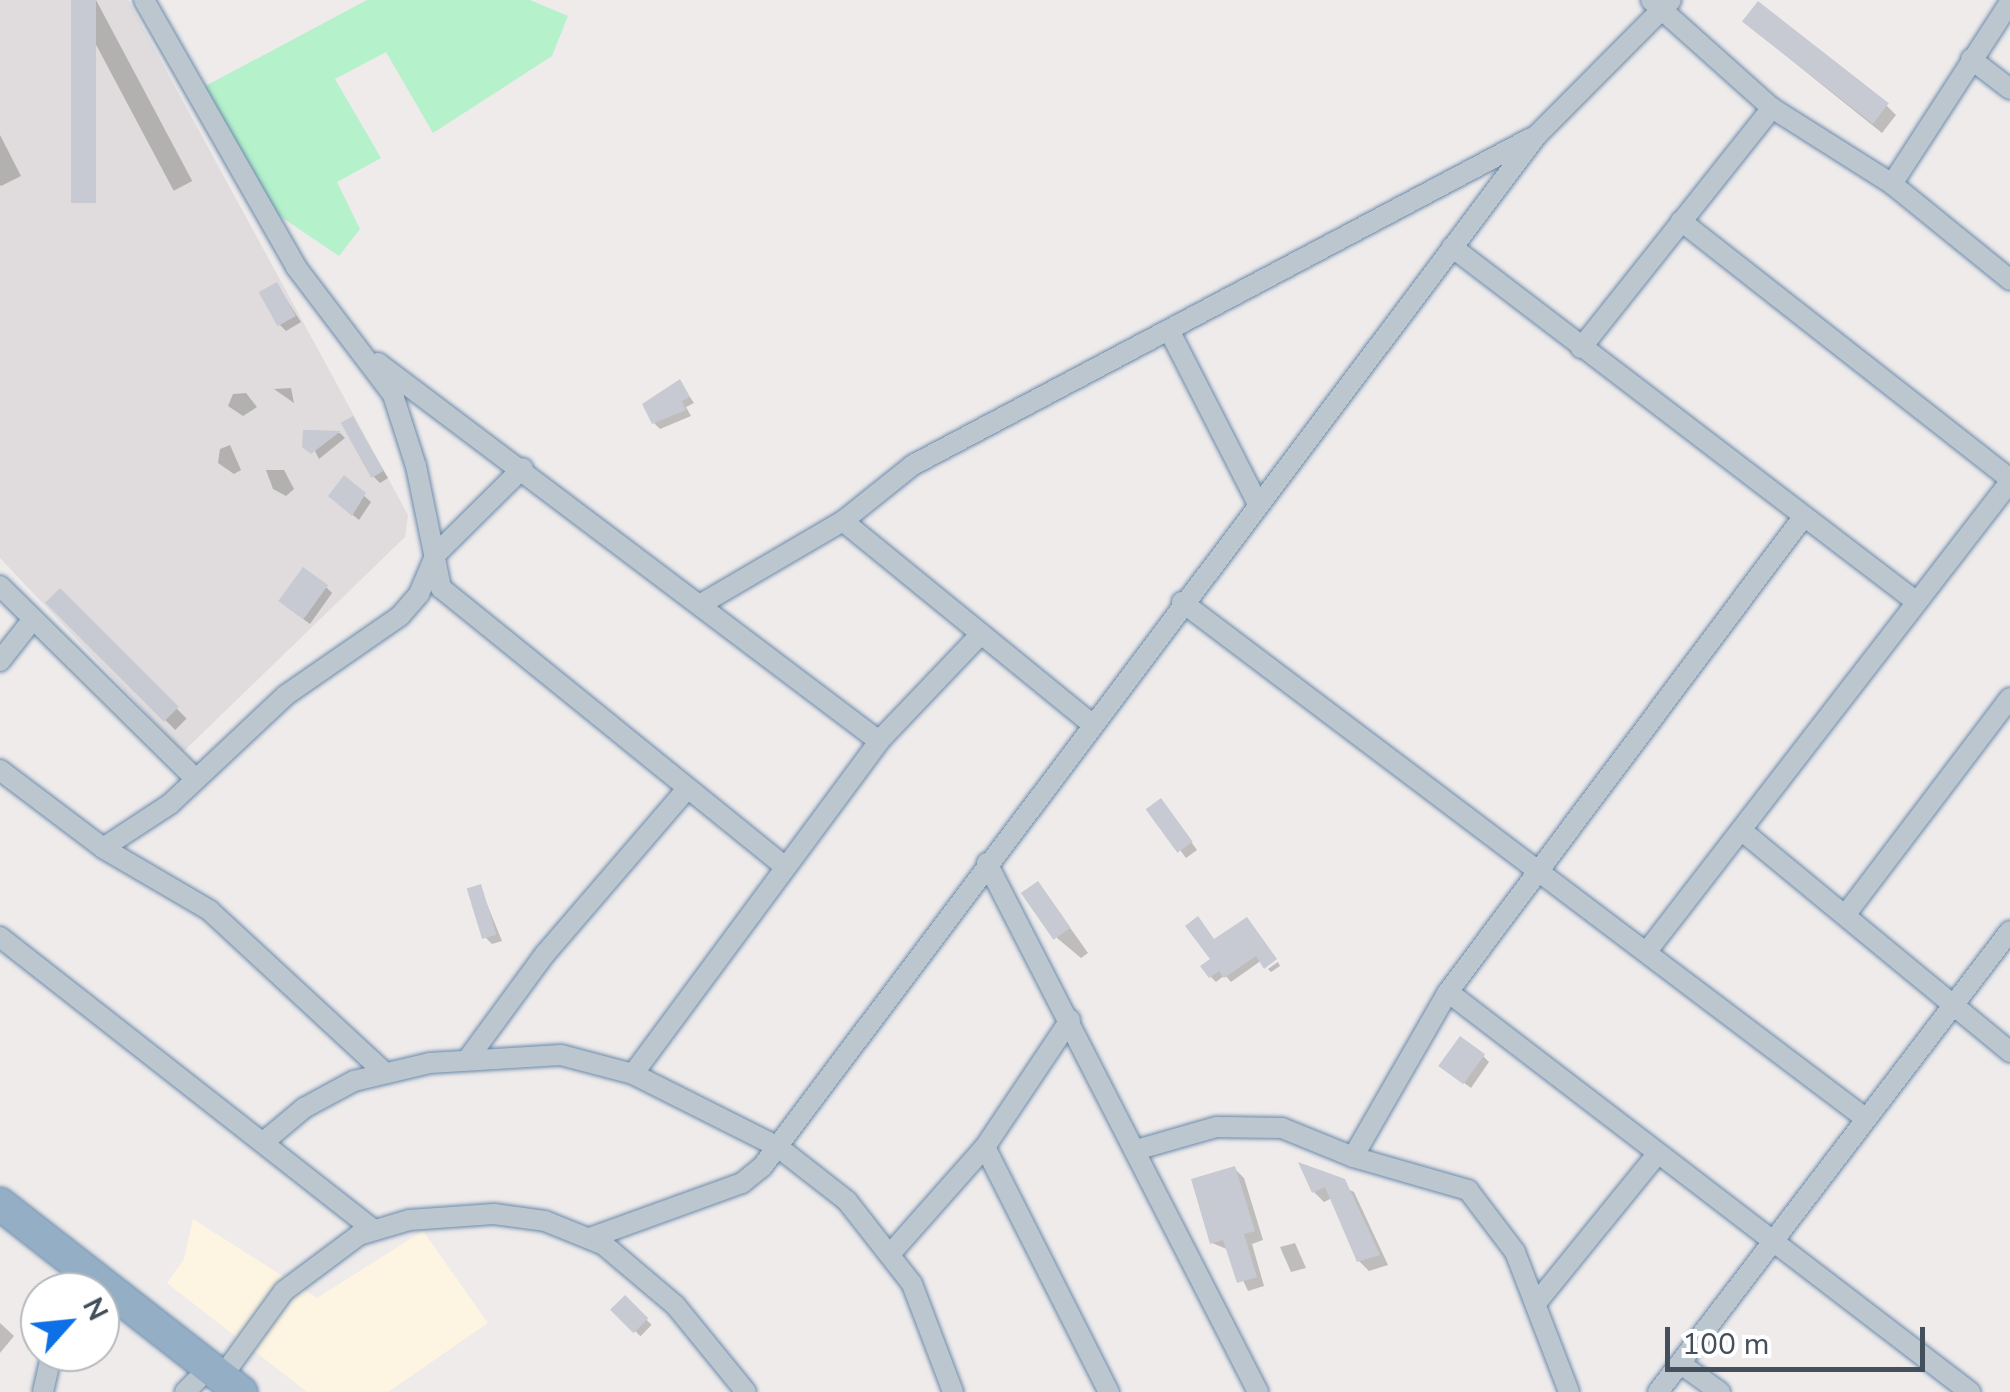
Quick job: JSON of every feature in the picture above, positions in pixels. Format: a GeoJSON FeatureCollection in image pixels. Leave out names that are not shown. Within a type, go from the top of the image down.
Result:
{"type":"FeatureCollection","features":[{"type":"Feature","properties":{"kind":"highway"},"geometry":{"type":"LineString","coordinates":[[0,1204],[79,1272]]}},
{"type":"Feature","properties":{"kind":"highway"},"geometry":{"type":"LineString","coordinates":[[120,1304],[224,1379]]}},
{"type":"Feature","properties":{"kind":"street"},"geometry":{"type":"LineString","coordinates":[[144,0],[296,267],[371,358],[402,420],[442,588],[684,790],[783,865]]}},
{"type":"Feature","properties":{"kind":"street"},"geometry":{"type":"LineString","coordinates":[[1892,184],[1970,58],[2010,2]]}},
{"type":"Feature","properties":{"kind":"street"},"geometry":{"type":"LineString","coordinates":[[590,1238],[742,1183],[778,1146],[1182,602],[1537,135],[1662,3],[1772,108],[1892,184],[2010,280]]}},
{"type":"Feature","properties":{"kind":"street"},"geometry":{"type":"LineString","coordinates":[[1970,58],[2010,89]]}},
{"type":"Feature","properties":{"kind":"street"},"geometry":{"type":"LineString","coordinates":[[1580,348],[1772,108]]}},
{"type":"Feature","properties":{"kind":"street"},"geometry":{"type":"LineString","coordinates":[[701,604],[843,521],[913,464],[1537,135]]}},
{"type":"Feature","properties":{"kind":"street"},"geometry":{"type":"LineString","coordinates":[[1648,950],[2010,480],[1681,221]]}},
{"type":"Feature","properties":{"kind":"street"},"geometry":{"type":"LineString","coordinates":[[1452,247],[1914,600]]}},
{"type":"Feature","properties":{"kind":"street"},"geometry":{"type":"LineString","coordinates":[[1169,330],[1258,504]]}},
{"type":"Feature","properties":{"kind":"street"},"geometry":{"type":"LineString","coordinates":[[371,358],[523,468],[880,742]]}},
{"type":"Feature","properties":{"kind":"street"},"geometry":{"type":"LineString","coordinates":[[103,848],[170,804],[286,695],[400,616],[419,594],[436,554],[523,468]]}},
{"type":"Feature","properties":{"kind":"street"},"geometry":{"type":"LineString","coordinates":[[1353,1157],[1448,992],[1538,868],[1682,686],[1804,516]]}},
{"type":"Feature","properties":{"kind":"street"},"geometry":{"type":"LineString","coordinates":[[843,521],[1092,724]]}},
{"type":"Feature","properties":{"kind":"street"},"geometry":{"type":"LineString","coordinates":[[0,586],[195,778]]}},
{"type":"Feature","properties":{"kind":"street"},"geometry":{"type":"LineString","coordinates":[[1182,602],[1648,950],[1865,1118]]}},
{"type":"Feature","properties":{"kind":"street"},"geometry":{"type":"LineString","coordinates":[[0,661],[32,619]]}},
{"type":"Feature","properties":{"kind":"street"},"geometry":{"type":"LineString","coordinates":[[633,1074],[783,865],[880,742],[981,634]]}},
{"type":"Feature","properties":{"kind":"street"},"geometry":{"type":"LineString","coordinates":[[1846,914],[2010,698]]}},
{"type":"Feature","properties":{"kind":"street"},"geometry":{"type":"LineString","coordinates":[[0,770],[103,848],[209,910],[384,1072]]}},
{"type":"Feature","properties":{"kind":"street"},"geometry":{"type":"LineString","coordinates":[[467,1060],[545,954],[684,790]]}},
{"type":"Feature","properties":{"kind":"street"},"geometry":{"type":"LineString","coordinates":[[1742,830],[1846,914],[1952,1008],[2010,1052]]}},
{"type":"Feature","properties":{"kind":"street"},"geometry":{"type":"LineString","coordinates":[[987,863],[1258,1392]]}},
{"type":"Feature","properties":{"kind":"street"},"geometry":{"type":"LineString","coordinates":[[1658,1392],[2010,932]]}},
{"type":"Feature","properties":{"kind":"street"},"geometry":{"type":"LineString","coordinates":[[0,938],[266,1140],[372,1229]]}},
{"type":"Feature","properties":{"kind":"street"},"geometry":{"type":"LineString","coordinates":[[1448,992],[1655,1156],[1774,1240],[1970,1392]]}},
{"type":"Feature","properties":{"kind":"street"},"geometry":{"type":"LineString","coordinates":[[892,1252],[985,1148],[1070,1020]]}},
{"type":"Feature","properties":{"kind":"street"},"geometry":{"type":"LineString","coordinates":[[266,1140],[304,1108],[384,1072],[467,1060],[561,1055],[633,1074],[778,1146],[847,1201],[892,1252],[931,1323],[953,1392]]}},
{"type":"Feature","properties":{"kind":"street"},"geometry":{"type":"LineString","coordinates":[[1136,1150],[1217,1127],[1282,1128],[1353,1157],[1468,1190],[1516,1252],[1569,1392]]}},
{"type":"Feature","properties":{"kind":"street"},"geometry":{"type":"LineString","coordinates":[[985,1148],[1110,1392]]}},
{"type":"Feature","properties":{"kind":"street"},"geometry":{"type":"LineString","coordinates":[[1537,1302],[1655,1156]]}},
{"type":"Feature","properties":{"kind":"street"},"geometry":{"type":"LineString","coordinates":[[185,1392],[224,1379],[294,1282],[372,1229],[433,1216],[494,1214],[545,1221],[590,1238],[675,1305],[746,1392]]}},
{"type":"Feature","properties":{"kind":"street"},"geometry":{"type":"LineString","coordinates":[[1682,1364],[1720,1392]]}},
{"type":"Feature","properties":{"kind":"shaded area"},"geometry":{"type":"Polygon","coordinates":[[[0,0],[128,0],[408,515],[405,537],[183,752],[0,558],[0,0]]]}},
{"type":"Feature","properties":{"kind":"shaded area"},"geometry":{"type":"Polygon","coordinates":[[[193,1219],[317,1298],[423,1231],[488,1323],[388,1392],[307,1392],[167,1283],[184,1259],[193,1219]]]}},
{"type":"Feature","properties":{"kind":"green space"},"geometry":{"type":"Polygon","coordinates":[[[367,0],[530,0],[568,16],[552,56],[433,133],[386,52],[335,79],[381,158],[337,182],[360,229],[339,256],[256,200],[196,91],[367,0]]]}},
{"type":"Feature","properties":{"kind":"building"},"geometry":{"type":"Polygon","coordinates":[[[71,0],[96,0],[96,203],[71,203],[71,0]]]}},
{"type":"Feature","properties":{"kind":"building"},"geometry":{"type":"Polygon","coordinates":[[[1758,1],[1889,103],[1873,124],[1742,21],[1758,1]]]}},
{"type":"Feature","properties":{"kind":"building"},"geometry":{"type":"Polygon","coordinates":[[[277,282],[296,316],[278,326],[259,292],[277,282]]]}},
{"type":"Feature","properties":{"kind":"building"},"geometry":{"type":"Polygon","coordinates":[[[680,379],[690,397],[682,401],[686,410],[652,424],[642,404],[680,379]]]}},
{"type":"Feature","properties":{"kind":"building"},"geometry":{"type":"Polygon","coordinates":[[[353,416],[384,471],[371,478],[341,423],[353,416]]]}},
{"type":"Feature","properties":{"kind":"building"},"geometry":{"type":"Polygon","coordinates":[[[303,430],[341,431],[311,454],[302,447],[303,430]]]}},
{"type":"Feature","properties":{"kind":"building"},"geometry":{"type":"Polygon","coordinates":[[[344,475],[366,493],[352,516],[328,496],[344,475]]]}},
{"type":"Feature","properties":{"kind":"building"},"geometry":{"type":"Polygon","coordinates":[[[303,567],[328,585],[303,619],[278,601],[303,567]]]}},
{"type":"Feature","properties":{"kind":"building"},"geometry":{"type":"Polygon","coordinates":[[[60,588],[179,707],[164,722],[45,603],[60,588]]]}},
{"type":"Feature","properties":{"kind":"building"},"geometry":{"type":"Polygon","coordinates":[[[1161,798],[1193,842],[1177,853],[1146,809],[1161,798]]]}},
{"type":"Feature","properties":{"kind":"building"},"geometry":{"type":"Polygon","coordinates":[[[1038,881],[1071,928],[1053,940],[1021,893],[1038,881]]]}},
{"type":"Feature","properties":{"kind":"building"},"geometry":{"type":"Polygon","coordinates":[[[481,884],[496,935],[482,939],[467,888],[481,884]]]}},
{"type":"Feature","properties":{"kind":"building"},"geometry":{"type":"Polygon","coordinates":[[[1198,916],[1214,939],[1247,917],[1277,959],[1264,969],[1256,956],[1224,978],[1219,971],[1209,978],[1200,966],[1210,959],[1185,926],[1198,916]]]}},
{"type":"Feature","properties":{"kind":"building"},"geometry":{"type":"Polygon","coordinates":[[[1460,1036],[1485,1054],[1463,1084],[1438,1066],[1460,1036]]]}},
{"type":"Feature","properties":{"kind":"building"},"geometry":{"type":"Polygon","coordinates":[[[1298,1162],[1345,1179],[1380,1255],[1357,1262],[1325,1187],[1312,1193],[1298,1162]]]}},
{"type":"Feature","properties":{"kind":"building"},"geometry":{"type":"Polygon","coordinates":[[[1235,1166],[1255,1231],[1244,1234],[1257,1277],[1237,1283],[1223,1240],[1210,1244],[1191,1179],[1235,1166]]]}},
{"type":"Feature","properties":{"kind":"building"},"geometry":{"type":"Polygon","coordinates":[[[625,1295],[648,1318],[633,1333],[610,1310],[625,1295]]]}}]}
